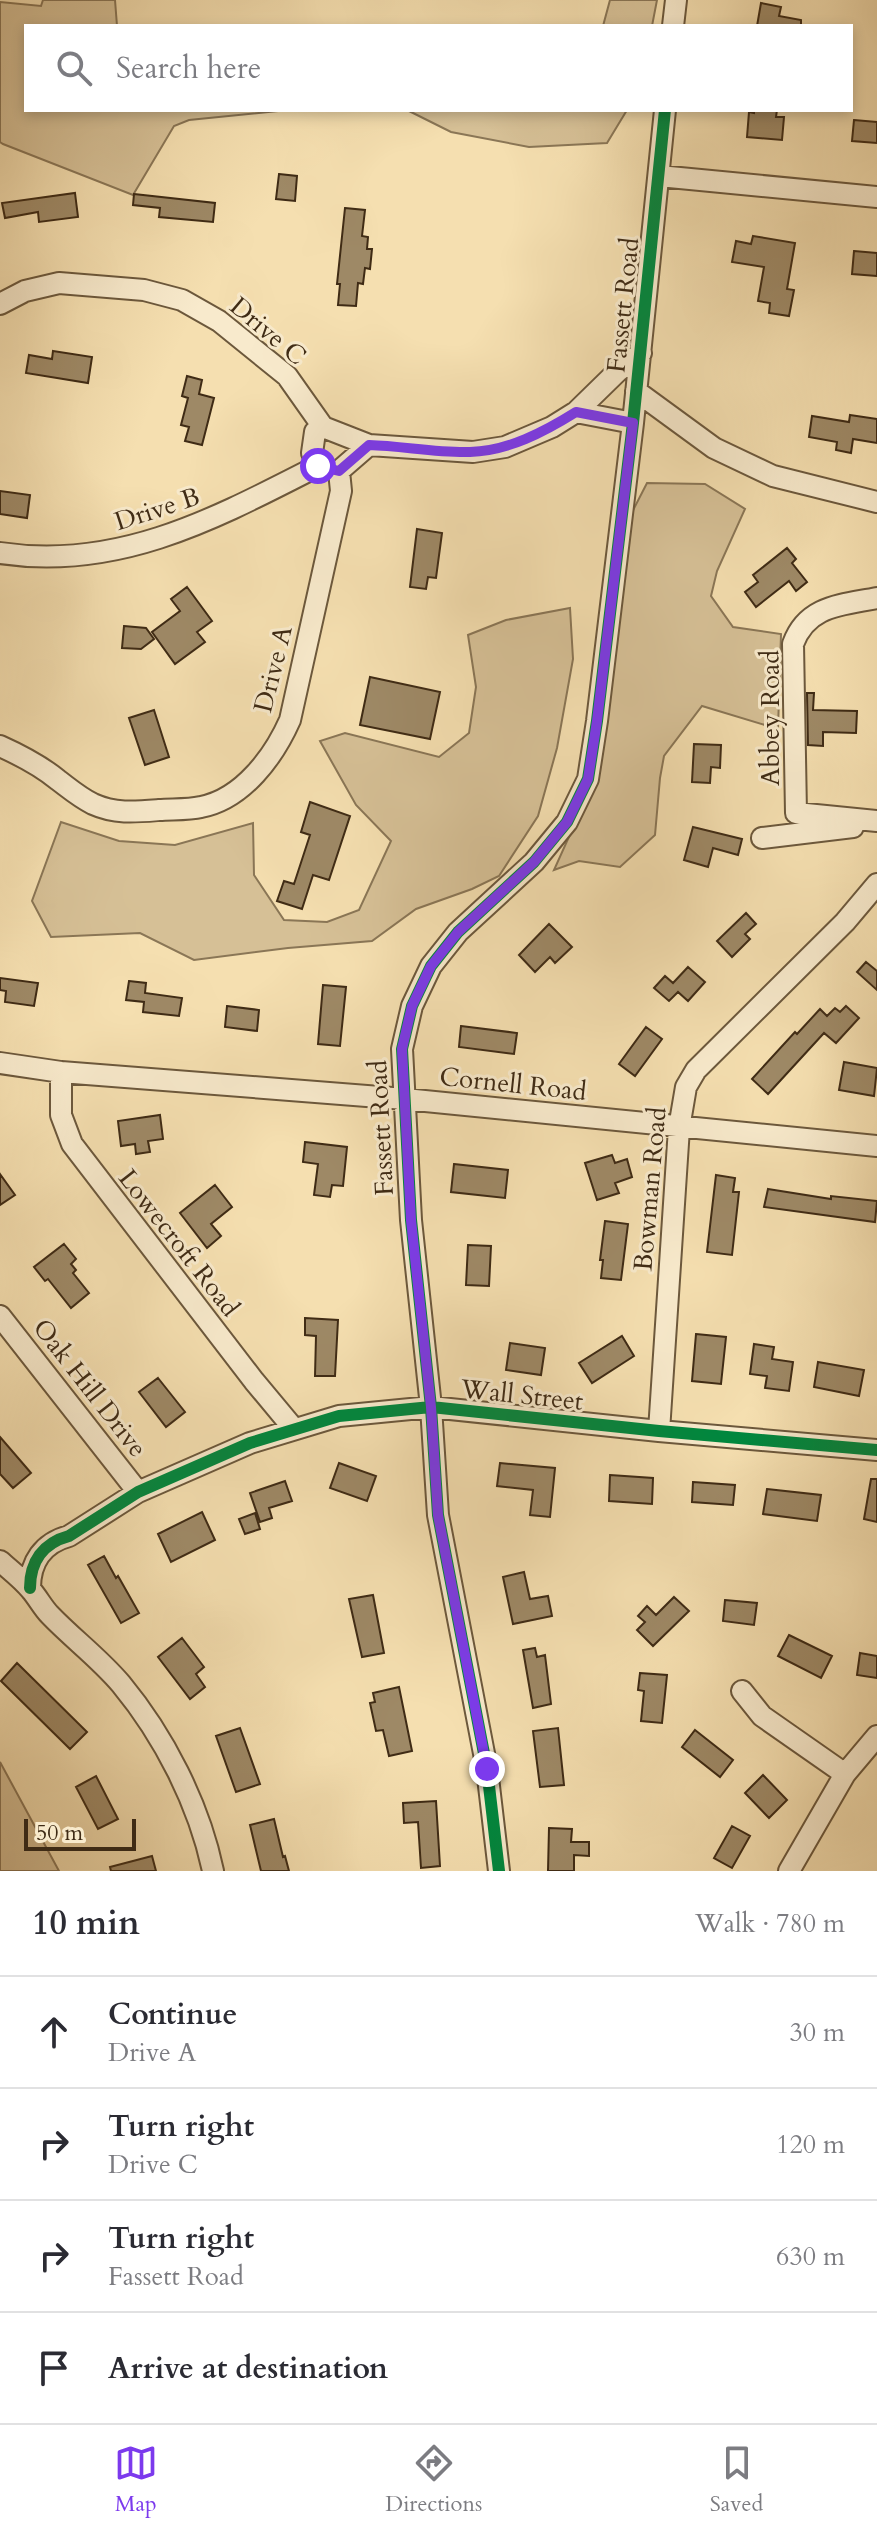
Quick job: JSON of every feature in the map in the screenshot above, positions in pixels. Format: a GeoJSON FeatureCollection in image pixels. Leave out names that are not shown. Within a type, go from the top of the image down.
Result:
{"type":"FeatureCollection","features":[{"type":"Feature","properties":{"kind":"street"},"geometry":{"type":"LineString","coordinates":[[673,24],[676,0]]}},
{"type":"Feature","properties":{"kind":"street","name":"Fassett Road"},"geometry":{"type":"LineString","coordinates":[[499,1871],[487,1769],[438,1515],[431,1407],[411,1220],[402,1049],[412,1006],[431,966],[458,932],[534,862],[567,822],[588,779],[633,423],[665,112]]}},
{"type":"Feature","properties":{"kind":"street"},"geometry":{"type":"LineString","coordinates":[[659,176],[877,197]]}},
{"type":"Feature","properties":{"kind":"street","name":"Drive C"},"geometry":{"type":"LineString","coordinates":[[0,304],[25,291],[59,283],[144,290],[182,300],[219,321],[287,376],[323,427]]}},
{"type":"Feature","properties":{"kind":"street"},"geometry":{"type":"LineString","coordinates":[[369,445],[329,468],[312,453],[315,432],[323,427],[369,445],[473,452],[505,447],[552,427],[576,412],[641,353]]}},
{"type":"Feature","properties":{"kind":"street"},"geometry":{"type":"LineString","coordinates":[[636,391],[714,448],[773,476],[877,502]]}},
{"type":"Feature","properties":{"kind":"street"},"geometry":{"type":"LineString","coordinates":[[576,412],[633,423]]}},
{"type":"Feature","properties":{"kind":"street","name":"Drive B"},"geometry":{"type":"LineString","coordinates":[[0,553],[57,557],[125,549],[218,517],[329,468]]}},
{"type":"Feature","properties":{"kind":"street","name":"Drive A"},"geometry":{"type":"LineString","coordinates":[[0,746],[57,779],[72,793],[95,805],[124,813],[203,807],[222,799],[245,783],[267,761],[290,720],[341,491],[329,468]]}},
{"type":"Feature","properties":{"kind":"street","name":"Abbey Road"},"geometry":{"type":"LineString","coordinates":[[877,598],[823,608],[803,624],[793,644],[796,813],[877,823]]}},
{"type":"Feature","properties":{"kind":"street"},"geometry":{"type":"LineString","coordinates":[[762,838],[877,823]]}},
{"type":"Feature","properties":{"kind":"street","name":"Bowman Road"},"geometry":{"type":"LineString","coordinates":[[659,1431],[679,1128],[686,1087],[696,1070],[845,922],[877,884]]}},
{"type":"Feature","properties":{"kind":"street","name":"Cornell Road"},"geometry":{"type":"LineString","coordinates":[[0,1063],[61,1072],[405,1099],[877,1146]]}},
{"type":"Feature","properties":{"kind":"street","name":"Lowecroft Road"},"geometry":{"type":"LineString","coordinates":[[61,1072],[61,1115],[72,1144],[294,1429]]}},
{"type":"Feature","properties":{"kind":"street","name":"Oak Hill Drive"},"geometry":{"type":"LineString","coordinates":[[0,1316],[138,1492]]}},
{"type":"Feature","properties":{"kind":"street","name":"Wall Street"},"geometry":{"type":"LineString","coordinates":[[30,1588],[30,1571],[41,1551],[138,1492],[250,1443],[339,1416],[431,1407],[877,1450]]}},
{"type":"Feature","properties":{"kind":"street"},"geometry":{"type":"LineString","coordinates":[[0,1561],[30,1588],[49,1614],[121,1684],[150,1725],[175,1768],[195,1813],[213,1871]]}},
{"type":"Feature","properties":{"kind":"street"},"geometry":{"type":"LineString","coordinates":[[742,1691],[762,1716],[845,1774]]}},
{"type":"Feature","properties":{"kind":"street"},"geometry":{"type":"LineString","coordinates":[[789,1871],[845,1774],[877,1736]]}},
{"type":"Feature","properties":{"kind":"shaded area"},"geometry":{"type":"Polygon","coordinates":[[[43,0],[115,0],[117,24],[24,24],[24,112],[268,112],[189,120],[174,126],[133,195],[3,144],[0,142],[0,2],[41,6],[43,0]]]}},
{"type":"Feature","properties":{"kind":"shaded area"},"geometry":{"type":"Polygon","coordinates":[[[610,0],[657,0],[652,24],[604,24],[610,0]]]}},
{"type":"Feature","properties":{"kind":"shaded area"},"geometry":{"type":"Polygon","coordinates":[[[411,112],[626,112],[607,143],[529,147],[451,132],[411,112]]]}},
{"type":"Feature","properties":{"kind":"shaded area"},"geometry":{"type":"Polygon","coordinates":[[[647,483],[705,484],[745,509],[717,571],[711,596],[733,627],[781,634],[778,729],[702,706],[664,756],[655,835],[620,867],[579,861],[554,870],[595,779],[626,524],[647,483]]]}},
{"type":"Feature","properties":{"kind":"shaded area"},"geometry":{"type":"Polygon","coordinates":[[[570,608],[573,659],[557,748],[538,816],[499,876],[416,909],[372,941],[194,960],[140,933],[51,937],[32,901],[61,822],[119,841],[175,845],[253,823],[254,875],[284,920],[327,922],[359,910],[391,841],[356,805],[320,741],[345,733],[439,757],[469,733],[476,687],[468,635],[506,620],[570,608]]]}},
{"type":"Feature","properties":{"kind":"shaded area"},"geometry":{"type":"Polygon","coordinates":[[[0,1762],[59,1871],[0,1871],[0,1762]]]}},
{"type":"Feature","properties":{"kind":"building"},"geometry":{"type":"Polygon","coordinates":[[[761,3],[781,7],[779,16],[801,20],[801,24],[757,24],[761,3]]]}},
{"type":"Feature","properties":{"kind":"building"},"geometry":{"type":"Polygon","coordinates":[[[749,112],[777,112],[776,117],[784,117],[782,140],[747,137],[749,112]]]}},
{"type":"Feature","properties":{"kind":"building"},"geometry":{"type":"Polygon","coordinates":[[[854,120],[877,122],[877,143],[852,141],[854,120]]]}},
{"type":"Feature","properties":{"kind":"building"},"geometry":{"type":"Polygon","coordinates":[[[279,174],[297,176],[295,201],[276,199],[279,174]]]}},
{"type":"Feature","properties":{"kind":"building"},"geometry":{"type":"Polygon","coordinates":[[[75,193],[78,217],[39,222],[38,212],[5,218],[2,203],[75,193]]]}},
{"type":"Feature","properties":{"kind":"building"},"geometry":{"type":"Polygon","coordinates":[[[134,194],[215,203],[213,222],[159,217],[160,208],[133,205],[134,194]]]}},
{"type":"Feature","properties":{"kind":"building"},"geometry":{"type":"Polygon","coordinates":[[[345,208],[365,210],[362,236],[368,237],[367,249],[372,249],[370,269],[365,268],[363,284],[358,283],[356,306],[338,305],[340,284],[337,284],[345,208]]]}},
{"type":"Feature","properties":{"kind":"building"},"geometry":{"type":"Polygon","coordinates":[[[753,236],[795,243],[787,289],[794,290],[789,316],[769,313],[770,303],[758,301],[764,267],[732,262],[736,241],[751,244],[753,236]]]}},
{"type":"Feature","properties":{"kind":"building"},"geometry":{"type":"Polygon","coordinates":[[[854,251],[877,253],[877,276],[852,274],[854,251]]]}},
{"type":"Feature","properties":{"kind":"building"},"geometry":{"type":"Polygon","coordinates":[[[53,351],[92,357],[88,383],[26,373],[29,355],[52,359],[53,351]]]}},
{"type":"Feature","properties":{"kind":"building"},"geometry":{"type":"Polygon","coordinates":[[[187,376],[202,380],[199,394],[214,398],[202,445],[185,441],[189,427],[181,425],[188,398],[182,396],[187,376]]]}},
{"type":"Feature","properties":{"kind":"building"},"geometry":{"type":"Polygon","coordinates":[[[850,415],[877,419],[877,443],[853,439],[851,453],[836,450],[837,442],[809,437],[812,416],[849,422],[850,415]]]}},
{"type":"Feature","properties":{"kind":"building"},"geometry":{"type":"Polygon","coordinates":[[[0,491],[30,495],[27,518],[0,514],[0,491]]]}},
{"type":"Feature","properties":{"kind":"building"},"geometry":{"type":"Polygon","coordinates":[[[417,529],[442,533],[436,578],[428,577],[426,589],[410,587],[417,529]]]}},
{"type":"Feature","properties":{"kind":"building"},"geometry":{"type":"Polygon","coordinates":[[[787,548],[796,559],[792,563],[807,582],[796,591],[789,581],[756,607],[745,592],[758,582],[753,575],[787,548]]]}},
{"type":"Feature","properties":{"kind":"building"},"geometry":{"type":"Polygon","coordinates":[[[187,587],[212,621],[197,632],[205,642],[175,664],[152,632],[180,611],[171,599],[187,587]]]}},
{"type":"Feature","properties":{"kind":"building"},"geometry":{"type":"Polygon","coordinates":[[[124,626],[146,628],[154,639],[141,649],[122,648],[124,626]]]}},
{"type":"Feature","properties":{"kind":"building"},"geometry":{"type":"Polygon","coordinates":[[[370,677],[440,692],[430,739],[360,725],[370,677]]]}},
{"type":"Feature","properties":{"kind":"building"},"geometry":{"type":"Polygon","coordinates":[[[807,693],[814,693],[813,710],[857,711],[856,733],[823,732],[823,746],[808,745],[807,693]]]}},
{"type":"Feature","properties":{"kind":"building"},"geometry":{"type":"Polygon","coordinates":[[[154,710],[169,757],[145,765],[129,718],[154,710]]]}},
{"type":"Feature","properties":{"kind":"building"},"geometry":{"type":"Polygon","coordinates":[[[694,744],[721,745],[720,768],[711,767],[710,783],[692,782],[694,744]]]}},
{"type":"Feature","properties":{"kind":"building"},"geometry":{"type":"Polygon","coordinates":[[[310,802],[350,816],[329,880],[313,875],[302,909],[277,901],[284,881],[294,884],[310,835],[301,832],[310,802]]]}},
{"type":"Feature","properties":{"kind":"building"},"geometry":{"type":"Polygon","coordinates":[[[693,827],[742,839],[738,855],[713,848],[708,867],[684,860],[693,827]]]}},
{"type":"Feature","properties":{"kind":"building"},"geometry":{"type":"Polygon","coordinates":[[[746,913],[756,924],[745,934],[750,939],[732,957],[717,941],[746,913]]]}},
{"type":"Feature","properties":{"kind":"building"},"geometry":{"type":"Polygon","coordinates":[[[549,924],[572,947],[555,963],[550,957],[535,972],[519,955],[549,924]]]}},
{"type":"Feature","properties":{"kind":"building"},"geometry":{"type":"Polygon","coordinates":[[[866,962],[877,971],[877,990],[857,972],[866,962]]]}},
{"type":"Feature","properties":{"kind":"building"},"geometry":{"type":"Polygon","coordinates":[[[688,967],[705,982],[688,1001],[678,992],[669,1001],[654,988],[665,976],[673,983],[688,967]]]}},
{"type":"Feature","properties":{"kind":"building"},"geometry":{"type":"Polygon","coordinates":[[[0,978],[38,983],[34,1006],[5,1002],[6,991],[0,990],[0,978]]]}},
{"type":"Feature","properties":{"kind":"building"},"geometry":{"type":"Polygon","coordinates":[[[129,981],[146,983],[145,993],[182,998],[179,1016],[143,1012],[144,1002],[126,1000],[129,981]]]}},
{"type":"Feature","properties":{"kind":"building"},"geometry":{"type":"Polygon","coordinates":[[[323,985],[346,987],[340,1046],[318,1044],[323,985]]]}},
{"type":"Feature","properties":{"kind":"building"},"geometry":{"type":"Polygon","coordinates":[[[227,1006],[259,1010],[257,1031],[225,1027],[227,1006]]]}},
{"type":"Feature","properties":{"kind":"building"},"geometry":{"type":"Polygon","coordinates":[[[846,1006],[859,1018],[836,1043],[824,1033],[768,1094],[752,1079],[820,1009],[827,1016],[835,1008],[840,1012],[846,1006]]]}},
{"type":"Feature","properties":{"kind":"building"},"geometry":{"type":"Polygon","coordinates":[[[461,1026],[517,1033],[514,1054],[459,1047],[461,1026]]]}},
{"type":"Feature","properties":{"kind":"building"},"geometry":{"type":"Polygon","coordinates":[[[646,1027],[662,1039],[635,1076],[619,1064],[646,1027]]]}},
{"type":"Feature","properties":{"kind":"building"},"geometry":{"type":"Polygon","coordinates":[[[844,1062],[877,1068],[874,1096],[839,1090],[844,1062]]]}},
{"type":"Feature","properties":{"kind":"building"},"geometry":{"type":"Polygon","coordinates":[[[160,1115],[163,1139],[148,1141],[150,1152],[136,1154],[135,1144],[121,1146],[118,1121],[160,1115]]]}},
{"type":"Feature","properties":{"kind":"building"},"geometry":{"type":"Polygon","coordinates":[[[305,1142],[347,1147],[343,1186],[332,1185],[330,1197],[314,1195],[318,1164],[303,1162],[305,1142]]]}},
{"type":"Feature","properties":{"kind":"building"},"geometry":{"type":"Polygon","coordinates":[[[612,1155],[615,1163],[627,1159],[632,1177],[615,1183],[619,1193],[597,1200],[585,1163],[612,1155]]]}},
{"type":"Feature","properties":{"kind":"building"},"geometry":{"type":"Polygon","coordinates":[[[454,1164],[508,1170],[505,1198],[451,1192],[454,1164]]]}},
{"type":"Feature","properties":{"kind":"building"},"geometry":{"type":"Polygon","coordinates":[[[0,1174],[15,1195],[0,1205],[0,1174]]]}},
{"type":"Feature","properties":{"kind":"building"},"geometry":{"type":"Polygon","coordinates":[[[716,1175],[735,1178],[733,1192],[739,1192],[732,1255],[707,1252],[716,1175]]]}},
{"type":"Feature","properties":{"kind":"building"},"geometry":{"type":"Polygon","coordinates":[[[215,1185],[232,1207],[211,1224],[221,1236],[207,1248],[180,1213],[215,1185]]]}},
{"type":"Feature","properties":{"kind":"building"},"geometry":{"type":"Polygon","coordinates":[[[768,1189],[831,1199],[831,1196],[877,1201],[875,1222],[764,1207],[768,1189]]]}},
{"type":"Feature","properties":{"kind":"building"},"geometry":{"type":"Polygon","coordinates":[[[605,1221],[628,1224],[621,1280],[601,1278],[605,1221]]]}},
{"type":"Feature","properties":{"kind":"building"},"geometry":{"type":"Polygon","coordinates":[[[64,1244],[76,1259],[71,1264],[76,1270],[73,1273],[89,1293],[71,1308],[34,1267],[64,1244]]]}},
{"type":"Feature","properties":{"kind":"building"},"geometry":{"type":"Polygon","coordinates":[[[468,1245],[491,1246],[489,1286],[466,1285],[468,1245]]]}},
{"type":"Feature","properties":{"kind":"building"},"geometry":{"type":"Polygon","coordinates":[[[305,1318],[338,1320],[335,1376],[315,1376],[316,1336],[305,1335],[305,1318]]]}},
{"type":"Feature","properties":{"kind":"building"},"geometry":{"type":"Polygon","coordinates":[[[696,1334],[726,1337],[721,1384],[692,1381],[696,1334]]]}},
{"type":"Feature","properties":{"kind":"building"},"geometry":{"type":"Polygon","coordinates":[[[622,1336],[634,1356],[592,1383],[579,1363],[622,1336]]]}},
{"type":"Feature","properties":{"kind":"building"},"geometry":{"type":"Polygon","coordinates":[[[510,1343],[545,1348],[541,1375],[506,1370],[510,1343]]]}},
{"type":"Feature","properties":{"kind":"building"},"geometry":{"type":"Polygon","coordinates":[[[754,1344],[774,1347],[772,1359],[793,1362],[789,1391],[765,1388],[767,1376],[750,1374],[754,1344]]]}},
{"type":"Feature","properties":{"kind":"building"},"geometry":{"type":"Polygon","coordinates":[[[818,1362],[864,1370],[859,1396],[814,1387],[818,1362]]]}},
{"type":"Feature","properties":{"kind":"building"},"geometry":{"type":"Polygon","coordinates":[[[158,1378],[185,1412],[166,1427],[139,1392],[158,1378]]]}},
{"type":"Feature","properties":{"kind":"building"},"geometry":{"type":"Polygon","coordinates":[[[0,1437],[31,1473],[13,1488],[0,1474],[0,1437]]]}},
{"type":"Feature","properties":{"kind":"building"},"geometry":{"type":"Polygon","coordinates":[[[339,1463],[376,1476],[367,1501],[330,1488],[339,1463]]]}},
{"type":"Feature","properties":{"kind":"building"},"geometry":{"type":"Polygon","coordinates":[[[500,1463],[555,1468],[550,1517],[530,1515],[533,1490],[497,1486],[500,1463]]]}},
{"type":"Feature","properties":{"kind":"building"},"geometry":{"type":"Polygon","coordinates":[[[610,1475],[653,1478],[652,1504],[609,1501],[610,1475]]]}},
{"type":"Feature","properties":{"kind":"building"},"geometry":{"type":"Polygon","coordinates":[[[871,1479],[877,1479],[877,1522],[864,1519],[871,1479]]]}},
{"type":"Feature","properties":{"kind":"building"},"geometry":{"type":"Polygon","coordinates":[[[285,1481],[292,1501],[269,1508],[272,1518],[260,1522],[250,1493],[285,1481]]]}},
{"type":"Feature","properties":{"kind":"building"},"geometry":{"type":"Polygon","coordinates":[[[693,1482],[735,1485],[733,1505],[692,1502],[693,1482]]]}},
{"type":"Feature","properties":{"kind":"building"},"geometry":{"type":"Polygon","coordinates":[[[767,1489],[821,1495],[817,1521],[763,1514],[767,1489]]]}},
{"type":"Feature","properties":{"kind":"building"},"geometry":{"type":"Polygon","coordinates":[[[202,1512],[215,1540],[171,1562],[158,1534],[202,1512]]]}},
{"type":"Feature","properties":{"kind":"building"},"geometry":{"type":"Polygon","coordinates":[[[255,1513],[260,1529],[245,1534],[239,1519],[255,1513]]]}},
{"type":"Feature","properties":{"kind":"building"},"geometry":{"type":"Polygon","coordinates":[[[104,1556],[139,1613],[121,1623],[88,1565],[104,1556]]]}},
{"type":"Feature","properties":{"kind":"building"},"geometry":{"type":"Polygon","coordinates":[[[524,1572],[530,1599],[548,1596],[552,1616],[513,1624],[503,1577],[524,1572]]]}},
{"type":"Feature","properties":{"kind":"building"},"geometry":{"type":"Polygon","coordinates":[[[373,1595],[384,1653],[362,1657],[349,1599],[373,1595]]]}},
{"type":"Feature","properties":{"kind":"building"},"geometry":{"type":"Polygon","coordinates":[[[674,1597],[689,1611],[653,1646],[637,1630],[645,1622],[638,1616],[647,1606],[656,1615],[674,1597]]]}},
{"type":"Feature","properties":{"kind":"building"},"geometry":{"type":"Polygon","coordinates":[[[725,1600],[757,1603],[754,1625],[723,1621],[725,1600]]]}},
{"type":"Feature","properties":{"kind":"building"},"geometry":{"type":"Polygon","coordinates":[[[789,1635],[832,1656],[821,1678],[778,1656],[789,1635]]]}},
{"type":"Feature","properties":{"kind":"building"},"geometry":{"type":"Polygon","coordinates":[[[182,1638],[204,1667],[196,1674],[205,1687],[190,1699],[158,1657],[182,1638]]]}},
{"type":"Feature","properties":{"kind":"building"},"geometry":{"type":"Polygon","coordinates":[[[535,1648],[537,1657],[545,1655],[551,1704],[533,1708],[523,1650],[535,1648]]]}},
{"type":"Feature","properties":{"kind":"building"},"geometry":{"type":"Polygon","coordinates":[[[860,1653],[877,1656],[877,1678],[857,1675],[860,1653]]]}},
{"type":"Feature","properties":{"kind":"building"},"geometry":{"type":"Polygon","coordinates":[[[17,1663],[87,1732],[70,1749],[1,1681],[17,1663]]]}},
{"type":"Feature","properties":{"kind":"building"},"geometry":{"type":"Polygon","coordinates":[[[640,1673],[667,1675],[662,1723],[641,1721],[644,1691],[638,1690],[640,1673]]]}},
{"type":"Feature","properties":{"kind":"building"},"geometry":{"type":"Polygon","coordinates":[[[399,1687],[412,1751],[389,1756],[383,1730],[376,1731],[370,1703],[375,1702],[373,1693],[399,1687]]]}},
{"type":"Feature","properties":{"kind":"building"},"geometry":{"type":"Polygon","coordinates":[[[240,1728],[260,1784],[236,1792],[216,1736],[240,1728]]]}},
{"type":"Feature","properties":{"kind":"building"},"geometry":{"type":"Polygon","coordinates":[[[558,1728],[564,1785],[540,1787],[533,1731],[558,1728]]]}},
{"type":"Feature","properties":{"kind":"building"},"geometry":{"type":"Polygon","coordinates":[[[695,1730],[733,1760],[720,1777],[682,1747],[695,1730]]]}},
{"type":"Feature","properties":{"kind":"building"},"geometry":{"type":"Polygon","coordinates":[[[763,1775],[787,1800],[769,1818],[745,1793],[763,1775]]]}},
{"type":"Feature","properties":{"kind":"building"},"geometry":{"type":"Polygon","coordinates":[[[96,1776],[118,1819],[98,1829],[76,1787],[96,1776]]]}},
{"type":"Feature","properties":{"kind":"building"},"geometry":{"type":"Polygon","coordinates":[[[436,1801],[440,1866],[421,1868],[418,1822],[404,1823],[403,1803],[436,1801]]]}},
{"type":"Feature","properties":{"kind":"building"},"geometry":{"type":"Polygon","coordinates":[[[274,1819],[289,1871],[261,1871],[250,1825],[274,1819]]]}},
{"type":"Feature","properties":{"kind":"building"},"geometry":{"type":"Polygon","coordinates":[[[732,1826],[750,1836],[732,1868],[714,1858],[732,1826]]]}},
{"type":"Feature","properties":{"kind":"building"},"geometry":{"type":"Polygon","coordinates":[[[549,1828],[572,1829],[571,1842],[589,1842],[589,1856],[574,1855],[574,1871],[548,1871],[549,1828]]]}},
{"type":"Feature","properties":{"kind":"building"},"geometry":{"type":"Polygon","coordinates":[[[152,1856],[156,1871],[111,1871],[110,1867],[152,1856]]]}},
{"type":"Feature","properties":{"kind":"cycle path"},"geometry":{"type":"LineString","coordinates":[[499,1871],[487,1769],[438,1515],[431,1407],[411,1220],[402,1049],[412,1006],[431,966],[458,932],[534,862],[567,822],[588,779],[633,423],[665,112]]}},
{"type":"Feature","properties":{"kind":"cycle path"},"geometry":{"type":"LineString","coordinates":[[30,1588],[35,1562],[45,1549],[138,1492],[250,1443],[339,1416],[431,1407],[877,1450]]}},
{"type":"Feature","properties":{"kind":"route"},"geometry":{"type":"LineString","coordinates":[[318,466],[339,471],[369,445],[473,452],[505,447],[552,427],[576,412],[633,423],[588,779],[567,822],[534,862],[458,932],[431,966],[412,1006],[402,1049],[411,1220],[431,1407],[438,1515],[487,1769]]}}]}
